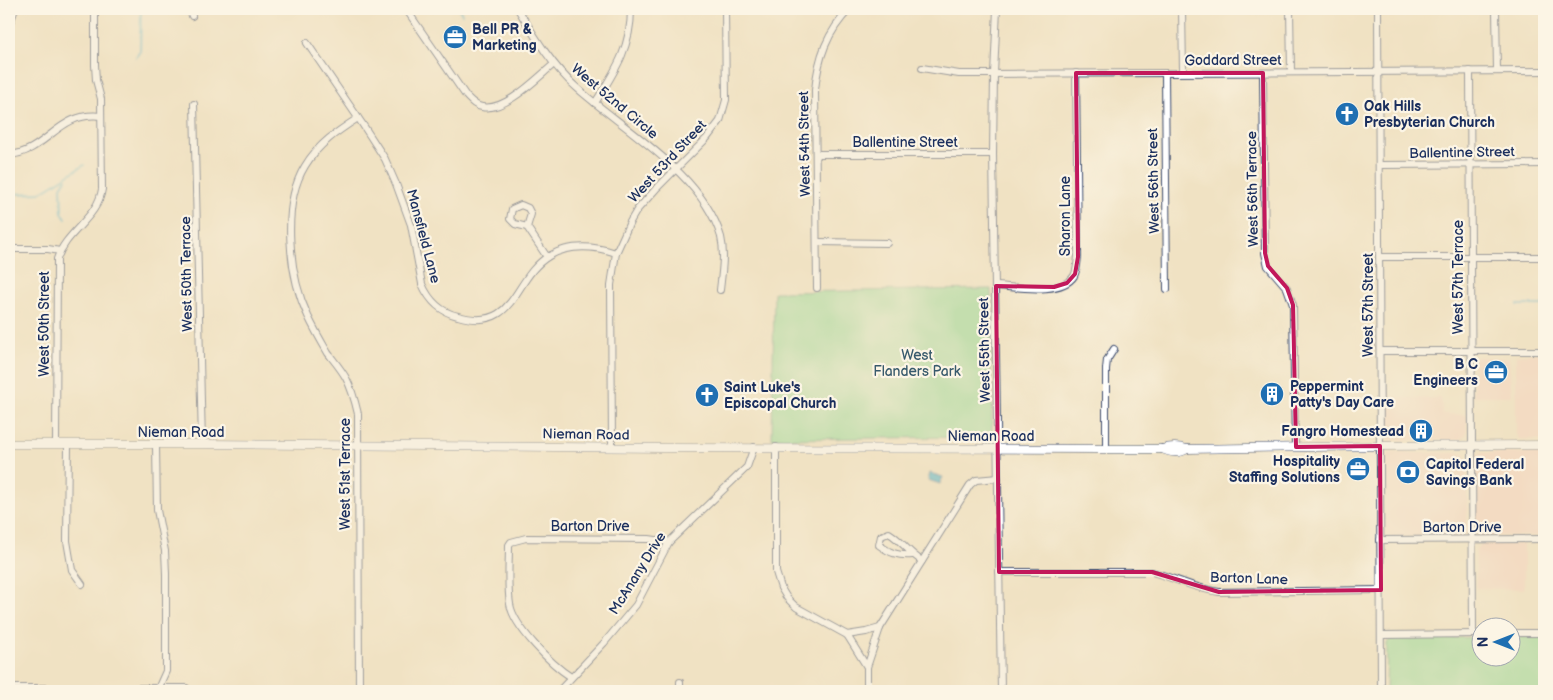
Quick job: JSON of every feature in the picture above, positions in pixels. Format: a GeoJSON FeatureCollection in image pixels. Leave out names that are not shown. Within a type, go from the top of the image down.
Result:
{"type":"FeatureCollection","features":[{"type":"Feature","properties":{"kind":"main road","name":"Nieman Road"},"geometry":{"type":"LineString","coordinates":[[9,444],[998,449],[1162,449],[1169,446],[1187,449],[1544,445]]}},
{"type":"Feature","properties":{"kind":"street"},"geometry":{"type":"LineString","coordinates":[[9,26],[14,9]]}},
{"type":"Feature","properties":{"kind":"street","name":"West 50th Street"},"geometry":{"type":"LineString","coordinates":[[56,444],[56,270],[60,251],[70,236],[94,211],[101,197],[101,99],[96,80],[95,65],[95,9]]}},
{"type":"Feature","properties":{"kind":"street"},"geometry":{"type":"LineString","coordinates":[[406,9],[466,96],[473,104],[481,107],[492,108],[504,104],[554,64]]}},
{"type":"Feature","properties":{"kind":"street","name":"West 52nd Circle"},"geometry":{"type":"LineString","coordinates":[[518,9],[554,64],[577,88],[645,141],[696,191],[707,205],[721,238],[723,251],[724,260],[720,290]]}},
{"type":"Feature","properties":{"kind":"street"},"geometry":{"type":"LineString","coordinates":[[595,103],[620,61],[630,31],[631,9]]}},
{"type":"Feature","properties":{"kind":"street","name":"West 53rd Street"},"geometry":{"type":"LineString","coordinates":[[612,446],[611,285],[616,253],[637,210],[712,134],[720,121],[724,109],[725,9]]}},
{"type":"Feature","properties":{"kind":"street","name":"West 54th Street"},"geometry":{"type":"LineString","coordinates":[[817,288],[815,90],[817,70],[826,41],[850,9]]}},
{"type":"Feature","properties":{"kind":"street","name":"West 55th Street"},"geometry":{"type":"LineString","coordinates":[[997,9],[993,154],[1001,691]]}},
{"type":"Feature","properties":{"kind":"street"},"geometry":{"type":"LineString","coordinates":[[1182,9],[1184,72]]}},
{"type":"Feature","properties":{"kind":"street"},"geometry":{"type":"LineString","coordinates":[[1290,9],[1290,72]]}},
{"type":"Feature","properties":{"kind":"street","name":"West 57th Street"},"geometry":{"type":"LineString","coordinates":[[1378,9],[1382,691]]}},
{"type":"Feature","properties":{"kind":"street"},"geometry":{"type":"LineString","coordinates":[[1496,9],[1497,71]]}},
{"type":"Feature","properties":{"kind":"street","name":"Mansfield Lane"},"geometry":{"type":"LineString","coordinates":[[307,43],[375,142],[396,184],[411,225],[422,284],[440,309],[467,319],[485,319],[497,314],[510,304],[534,268],[547,257],[568,249],[584,247],[598,248],[616,253]]}},
{"type":"Feature","properties":{"kind":"street","name":"Goddard Street"},"geometry":{"type":"LineString","coordinates":[[922,68],[959,74],[1544,71]]}},
{"type":"Feature","properties":{"kind":"street","name":"West 57th Terrace"},"geometry":{"type":"LineString","coordinates":[[1470,71],[1473,618]]}},
{"type":"Feature","properties":{"kind":"street","name":"West 56th Terrace"},"geometry":{"type":"LineString","coordinates":[[1263,72],[1265,252],[1268,266],[1287,288],[1293,305],[1296,447]]}},
{"type":"Feature","properties":{"kind":"street","name":"Sharon Lane"},"geometry":{"type":"LineString","coordinates":[[996,286],[1054,287],[1067,283],[1074,274],[1078,257],[1076,73]]}},
{"type":"Feature","properties":{"kind":"street","name":"West 56th Street"},"geometry":{"type":"LineString","coordinates":[[1165,73],[1167,289]]}},
{"type":"Feature","properties":{"kind":"street","name":"West 50th Terrace"},"geometry":{"type":"LineString","coordinates":[[194,104],[202,444]]}},
{"type":"Feature","properties":{"kind":"street"},"geometry":{"type":"LineString","coordinates":[[9,155],[28,150],[72,119],[83,115],[101,116]]}},
{"type":"Feature","properties":{"kind":"street","name":"West 51st Terrace"},"geometry":{"type":"LineString","coordinates":[[358,118],[325,141],[305,166],[295,191],[291,225],[292,256],[300,295],[319,339],[346,379],[358,414],[359,691]]}},
{"type":"Feature","properties":{"kind":"street","name":"Ballentine Street"},"geometry":{"type":"LineString","coordinates":[[816,154],[993,154]]}},
{"type":"Feature","properties":{"kind":"street","name":"Ballentine Street"},"geometry":{"type":"LineString","coordinates":[[1380,165],[1544,164]]}},
{"type":"Feature","properties":{"kind":"street"},"geometry":{"type":"LineString","coordinates":[[526,227],[547,257]]}},
{"type":"Feature","properties":{"kind":"street"},"geometry":{"type":"LineString","coordinates":[[817,242],[887,243]]}},
{"type":"Feature","properties":{"kind":"street"},"geometry":{"type":"LineString","coordinates":[[9,249],[48,249],[60,251]]}},
{"type":"Feature","properties":{"kind":"street"},"geometry":{"type":"LineString","coordinates":[[1380,257],[1544,257]]}},
{"type":"Feature","properties":{"kind":"street"},"geometry":{"type":"LineString","coordinates":[[1106,448],[1106,369],[1107,360],[1114,350]]}},
{"type":"Feature","properties":{"kind":"street"},"geometry":{"type":"LineString","coordinates":[[1380,351],[1544,351]]}},
{"type":"Feature","properties":{"kind":"street"},"geometry":{"type":"LineString","coordinates":[[68,444],[67,541],[72,570],[82,584]]}},
{"type":"Feature","properties":{"kind":"street"},"geometry":{"type":"LineString","coordinates":[[156,445],[157,510],[165,551],[166,574],[166,671],[157,690]]}},
{"type":"Feature","properties":{"kind":"street","name":"McAnany Drive"},"geometry":{"type":"LineString","coordinates":[[559,691],[604,643],[636,605],[669,542],[747,467],[754,447]]}},
{"type":"Feature","properties":{"kind":"street"},"geometry":{"type":"LineString","coordinates":[[776,447],[776,572],[781,588],[796,607],[847,635],[867,667]]}},
{"type":"Feature","properties":{"kind":"street"},"geometry":{"type":"LineString","coordinates":[[867,691],[867,667],[880,628],[970,485],[976,480],[998,478]]}},
{"type":"Feature","properties":{"kind":"street"},"geometry":{"type":"LineString","coordinates":[[912,555],[902,556],[888,551],[879,545],[881,536],[889,533],[898,539],[912,555],[922,561]]}},
{"type":"Feature","properties":{"kind":"street","name":"Barton Drive"},"geometry":{"type":"LineString","coordinates":[[572,677],[551,660],[518,625],[510,596],[509,545],[511,542],[526,538],[649,538],[669,542]]}},
{"type":"Feature","properties":{"kind":"street","name":"Barton Drive"},"geometry":{"type":"LineString","coordinates":[[1380,540],[1544,539]]}},
{"type":"Feature","properties":{"kind":"street","name":"Barton Lane"},"geometry":{"type":"LineString","coordinates":[[999,572],[1152,572],[1194,587],[1218,592],[1381,590]]}},
{"type":"Feature","properties":{"kind":"street"},"geometry":{"type":"LineString","coordinates":[[847,635],[880,628]]}},
{"type":"Feature","properties":{"kind":"street"},"geometry":{"type":"LineString","coordinates":[[1520,634],[1544,633]]}},
{"type":"Feature","properties":{"kind":"street"},"geometry":{"type":"LineString","coordinates":[[1381,635],[1470,634]]}},
{"type":"Feature","properties":{"kind":"street"},"geometry":{"type":"LineString","coordinates":[[680,682],[680,691]]}},
{"type":"Feature","properties":{"kind":"street"},"geometry":{"type":"LineString","coordinates":[[9,688],[157,690],[186,688]]}},
{"type":"Feature","properties":{"kind":"highlighted area"},"geometry":{"type":"Polygon","coordinates":[[[1076,73],[1263,73],[1265,253],[1268,266],[1287,288],[1293,305],[1296,447],[1380,446],[1381,590],[1219,592],[1152,572],[999,572],[996,286],[1054,287],[1067,283],[1075,274],[1078,257],[1076,73]]]}},
{"type":"Feature","properties":{"kind":"shaded area"},"geometry":{"type":"Polygon","coordinates":[[[1544,353],[1544,440],[1519,439],[1516,434],[1516,355],[1544,353]]]}},
{"type":"Feature","properties":{"kind":"shaded area"},"geometry":{"type":"Polygon","coordinates":[[[1477,357],[1509,358],[1512,396],[1473,396],[1474,359],[1477,357]]]}},
{"type":"Feature","properties":{"kind":"shaded area"},"geometry":{"type":"Polygon","coordinates":[[[1386,398],[1441,398],[1442,414],[1467,415],[1466,435],[1460,440],[1390,440],[1385,432],[1386,398]]]}},
{"type":"Feature","properties":{"kind":"shaded area"},"geometry":{"type":"Polygon","coordinates":[[[1459,453],[1464,455],[1467,461],[1467,531],[1464,535],[1391,537],[1388,535],[1386,530],[1386,458],[1389,454],[1459,453]]]}},
{"type":"Feature","properties":{"kind":"shaded area"},"geometry":{"type":"Polygon","coordinates":[[[1480,453],[1544,453],[1544,536],[1480,536],[1476,534],[1474,457],[1480,453]]]}},
{"type":"Feature","properties":{"kind":"shaded area"},"geometry":{"type":"Polygon","coordinates":[[[1483,544],[1524,544],[1524,589],[1476,588],[1476,552],[1477,548],[1483,544]]]}},
{"type":"Feature","properties":{"kind":"green space","name":"West Flanders Park"},"geometry":{"type":"Polygon","coordinates":[[[991,289],[992,433],[984,437],[772,439],[774,292],[991,289]]]}},
{"type":"Feature","properties":{"kind":"green space"},"geometry":{"type":"Polygon","coordinates":[[[1470,637],[1470,668],[1520,668],[1520,637],[1544,637],[1544,691],[1386,691],[1387,643],[1390,639],[1470,637]]]}},
{"type":"Feature","properties":{"kind":"water"},"geometry":{"type":"Polygon","coordinates":[[[930,473],[943,477],[940,484],[928,480],[930,473]]]}},
{"type":"Feature","properties":{"kind":"waterway"},"geometry":{"type":"LineString","coordinates":[[136,57],[140,51],[141,9]]}},
{"type":"Feature","properties":{"kind":"waterway"},"geometry":{"type":"LineString","coordinates":[[459,9],[462,14]]}},
{"type":"Feature","properties":{"kind":"waterway"},"geometry":{"type":"LineString","coordinates":[[9,194],[40,193],[84,165]]}},
{"type":"Feature","properties":{"kind":"waterway"},"geometry":{"type":"LineString","coordinates":[[66,179],[61,187],[62,213],[66,219]]}},
{"type":"Feature","properties":{"kind":"waterway"},"geometry":{"type":"LineString","coordinates":[[1517,305],[1544,305]]}},
{"type":"Feature","properties":{"kind":"place","name":"Bell PR & Marketing"},"geometry":{"type":"Point","coordinates":[455,37]}},
{"type":"Feature","properties":{"kind":"place","name":"Oak Hills Presbyterian Church"},"geometry":{"type":"Point","coordinates":[1347,114]}},
{"type":"Feature","properties":{"kind":"place","name":"B C Engineers"},"geometry":{"type":"Point","coordinates":[1496,372]}},
{"type":"Feature","properties":{"kind":"place","name":"Peppermint Patty's Day Care"},"geometry":{"type":"Point","coordinates":[1272,394]}},
{"type":"Feature","properties":{"kind":"place","name":"Saint Luke's Episcopal Church"},"geometry":{"type":"Point","coordinates":[707,395]}},
{"type":"Feature","properties":{"kind":"place","name":"Fangro Homestead"},"geometry":{"type":"Point","coordinates":[1421,431]}},
{"type":"Feature","properties":{"kind":"place","name":"Hospitality Staffing Solutions"},"geometry":{"type":"Point","coordinates":[1358,469]}},
{"type":"Feature","properties":{"kind":"place","name":"Capitol Federal Savings Bank"},"geometry":{"type":"Point","coordinates":[1408,472]}}]}
